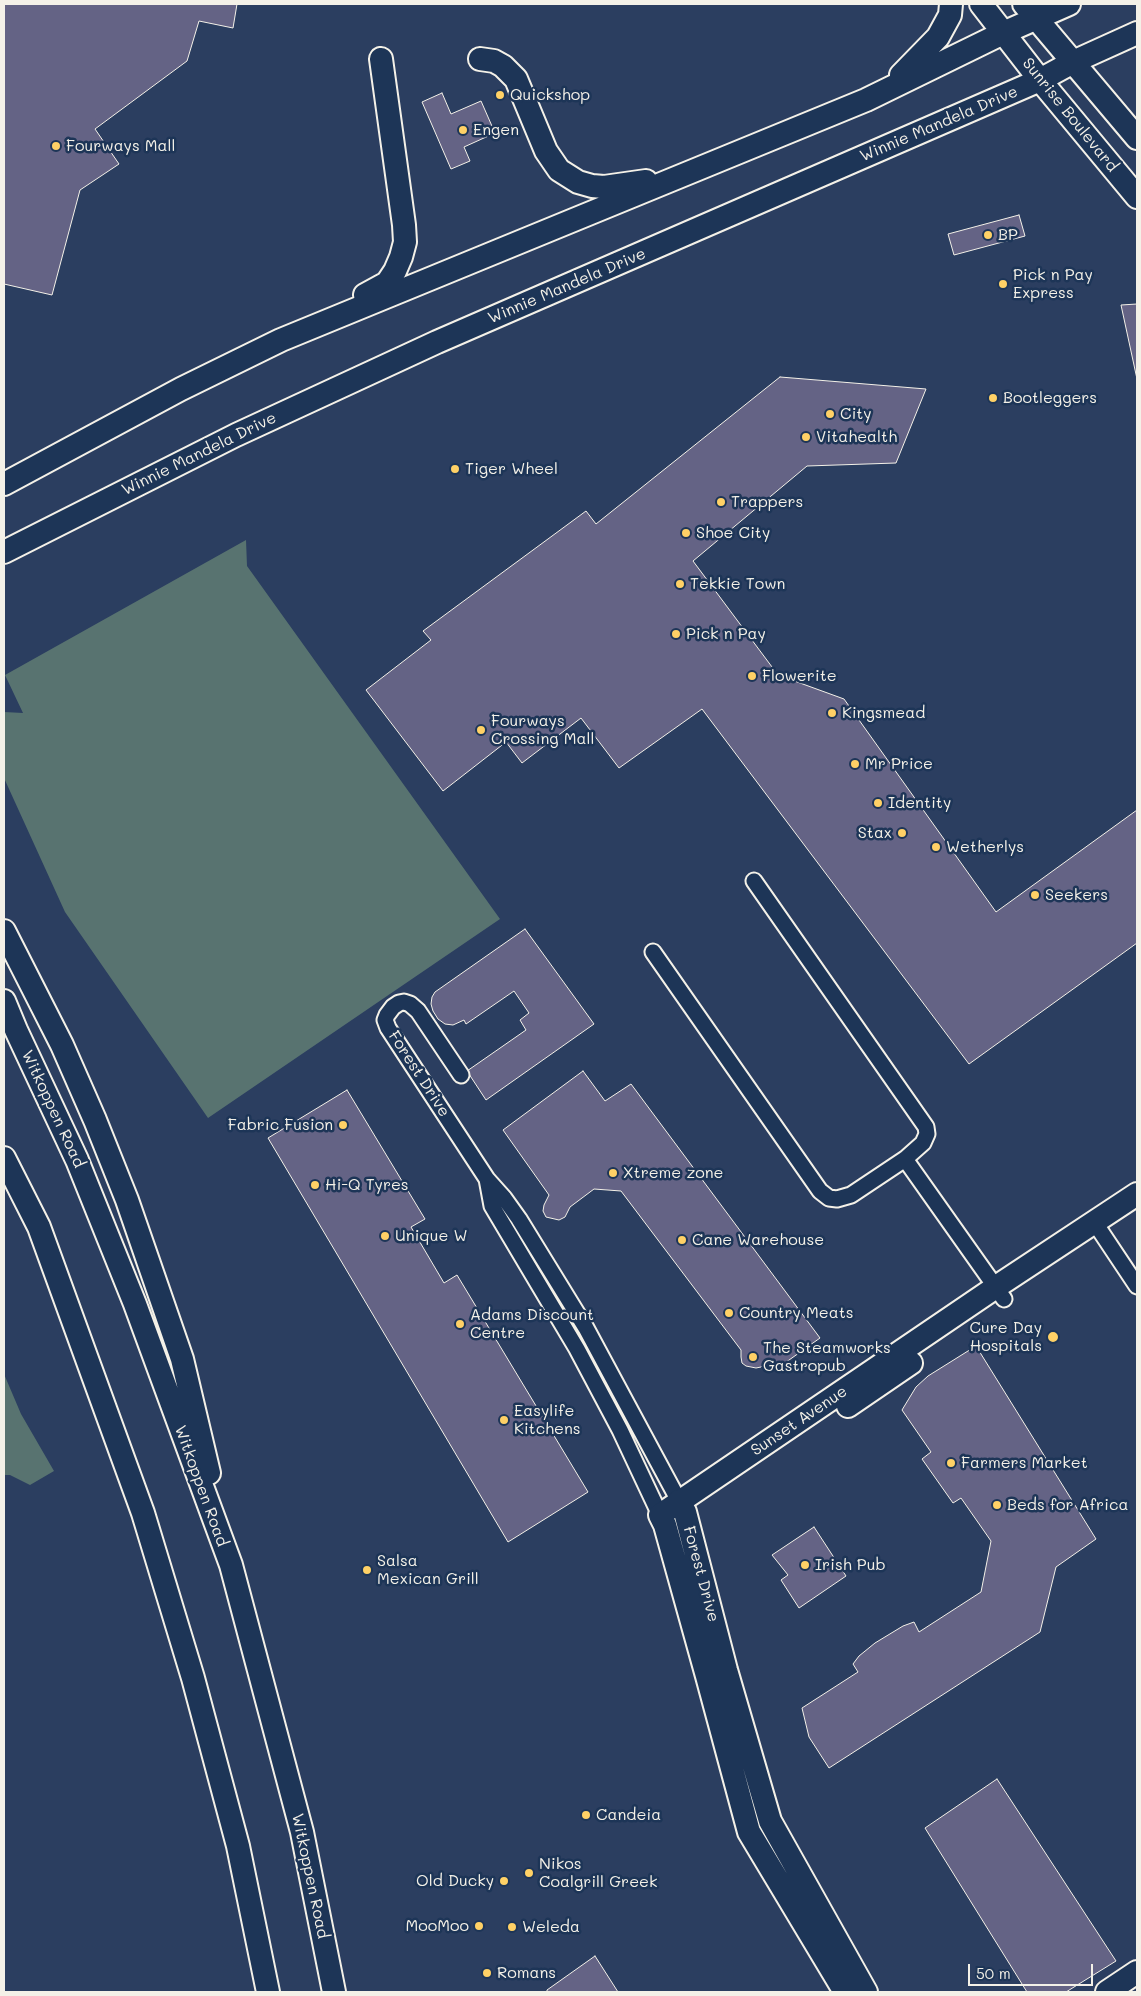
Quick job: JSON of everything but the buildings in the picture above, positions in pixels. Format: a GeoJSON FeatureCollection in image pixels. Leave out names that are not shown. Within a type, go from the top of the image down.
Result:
{"type":"FeatureCollection","features":[{"type":"Feature","properties":{"kind":"main road"},"geometry":{"type":"LineString","coordinates":[[888,88],[938,37],[950,15],[951,4]]}},
{"type":"Feature","properties":{"kind":"main road","name":"Sunrise Boulevard"},"geometry":{"type":"LineString","coordinates":[[981,4],[1040,80],[1137,197]]}},
{"type":"Feature","properties":{"kind":"main road"},"geometry":{"type":"LineString","coordinates":[[4,484],[181,389],[281,340],[856,104],[1004,33],[1030,11],[1069,4]]}},
{"type":"Feature","properties":{"kind":"main road"},"geometry":{"type":"LineString","coordinates":[[1030,11],[1137,138]]}},
{"type":"Feature","properties":{"kind":"main road","name":"Winnie Mandela Drive"},"geometry":{"type":"LineString","coordinates":[[4,552],[236,435],[437,342],[1040,80],[1137,33]]}},
{"type":"Feature","properties":{"kind":"main road"},"geometry":{"type":"LineString","coordinates":[[281,340],[312,318],[379,288],[386,283],[395,271],[401,257],[404,242],[404,225],[381,59]]}},
{"type":"Feature","properties":{"kind":"main road"},"geometry":{"type":"LineString","coordinates":[[480,59],[494,61],[503,66],[516,80],[552,162],[578,182],[604,187],[682,176]]}},
{"type":"Feature","properties":{"kind":"main road"},"geometry":{"type":"LineString","coordinates":[[4,931],[62,1045],[96,1120],[127,1200],[182,1359],[231,1565]]}},
{"type":"Feature","properties":{"kind":"main road","name":"Witkoppen Road"},"geometry":{"type":"LineString","coordinates":[[5,1006],[12,1045],[77,1160],[136,1304],[231,1565],[302,1832],[334,1992]]}},
{"type":"Feature","properties":{"kind":"main road"},"geometry":{"type":"LineString","coordinates":[[4,1158],[39,1227],[143,1513],[193,1678],[238,1846],[268,1992]]}},
{"type":"Feature","properties":{"kind":"main road"},"geometry":{"type":"LineString","coordinates":[[4,1178],[29,1217],[39,1227]]}},
{"type":"Feature","properties":{"kind":"main road","name":"Sunset Avenue"},"geometry":{"type":"LineString","coordinates":[[1098,1227],[1137,1194]]}},
{"type":"Feature","properties":{"kind":"main road","name":"Sunset Avenue"},"geometry":{"type":"LineString","coordinates":[[662,1520],[1098,1227],[1137,1206]]}},
{"type":"Feature","properties":{"kind":"main road","name":"Forest Drive"},"geometry":{"type":"LineString","coordinates":[[682,1507],[726,1670],[770,1821],[866,1992]]}},
{"type":"Feature","properties":{"kind":"main road","name":"Forest Drive"},"geometry":{"type":"LineString","coordinates":[[662,1520],[749,1832],[845,1992]]}},
{"type":"Feature","properties":{"kind":"main road"},"geometry":{"type":"LineString","coordinates":[[1107,1992],[1137,1972]]}},
{"type":"Feature","properties":{"kind":"main road"},"geometry":{"type":"LineString","coordinates":[[1129,1992],[1137,1988]]}},
{"type":"Feature","properties":{"kind":"street"},"geometry":{"type":"LineString","coordinates":[[652,952],[820,1191],[829,1198],[837,1199],[852,1195],[905,1159],[924,1143],[927,1134],[926,1127],[754,881]]}},
{"type":"Feature","properties":{"kind":"street","name":"Forest Drive"},"geometry":{"type":"LineString","coordinates":[[461,1075],[418,1010],[404,1002],[399,1002],[393,1007],[385,1020],[388,1028],[486,1179],[504,1198],[519,1219],[586,1328],[682,1507]]}},
{"type":"Feature","properties":{"kind":"street"},"geometry":{"type":"LineString","coordinates":[[905,1159],[1000,1293]]}},
{"type":"Feature","properties":{"kind":"street","name":"Forest Drive"},"geometry":{"type":"LineString","coordinates":[[486,1179],[492,1206],[571,1338],[620,1430],[662,1520]]}},
{"type":"Feature","properties":{"kind":"street"},"geometry":{"type":"LineString","coordinates":[[1098,1227],[1137,1286]]}},
{"type":"Feature","properties":{"kind":"green space"},"geometry":{"type":"Polygon","coordinates":[[[246,540],[247,566],[500,919],[208,1118],[65,912],[4,778],[4,712],[23,713],[5,675],[246,540]]]}},
{"type":"Feature","properties":{"kind":"green space"},"geometry":{"type":"Polygon","coordinates":[[[4,1374],[21,1414],[54,1471],[30,1485],[10,1475],[4,1475],[4,1374]]]}},
{"type":"Feature","properties":{"kind":"place","name":"Quickshop"},"geometry":{"type":"Point","coordinates":[500,95]}},
{"type":"Feature","properties":{"kind":"place","name":"Engen"},"geometry":{"type":"Point","coordinates":[463,130]}},
{"type":"Feature","properties":{"kind":"place","name":"Fourways Mall"},"geometry":{"type":"Point","coordinates":[56,146]}},
{"type":"Feature","properties":{"kind":"place","name":"BP"},"geometry":{"type":"Point","coordinates":[988,235]}},
{"type":"Feature","properties":{"kind":"place","name":"Pick n Pay Express"},"geometry":{"type":"Point","coordinates":[1003,284]}},
{"type":"Feature","properties":{"kind":"place","name":"Bootleggers"},"geometry":{"type":"Point","coordinates":[993,398]}},
{"type":"Feature","properties":{"kind":"place","name":"City"},"geometry":{"type":"Point","coordinates":[830,414]}},
{"type":"Feature","properties":{"kind":"place","name":"Vitahealth"},"geometry":{"type":"Point","coordinates":[806,437]}},
{"type":"Feature","properties":{"kind":"place","name":"Tiger Wheel"},"geometry":{"type":"Point","coordinates":[455,469]}},
{"type":"Feature","properties":{"kind":"place","name":"Trappers"},"geometry":{"type":"Point","coordinates":[721,502]}},
{"type":"Feature","properties":{"kind":"place","name":"Shoe City"},"geometry":{"type":"Point","coordinates":[686,533]}},
{"type":"Feature","properties":{"kind":"place","name":"Tekkie Town"},"geometry":{"type":"Point","coordinates":[680,584]}},
{"type":"Feature","properties":{"kind":"place","name":"Pick n Pay"},"geometry":{"type":"Point","coordinates":[676,634]}},
{"type":"Feature","properties":{"kind":"place","name":"Flowerite"},"geometry":{"type":"Point","coordinates":[752,676]}},
{"type":"Feature","properties":{"kind":"place","name":"Kingsmead"},"geometry":{"type":"Point","coordinates":[832,713]}},
{"type":"Feature","properties":{"kind":"place","name":"Fourways Crossing Mall"},"geometry":{"type":"Point","coordinates":[481,730]}},
{"type":"Feature","properties":{"kind":"place","name":"Mr Price"},"geometry":{"type":"Point","coordinates":[855,764]}},
{"type":"Feature","properties":{"kind":"place","name":"Identity"},"geometry":{"type":"Point","coordinates":[878,803]}},
{"type":"Feature","properties":{"kind":"place","name":"Stax"},"geometry":{"type":"Point","coordinates":[902,833]}},
{"type":"Feature","properties":{"kind":"place","name":"Wetherlys"},"geometry":{"type":"Point","coordinates":[936,847]}},
{"type":"Feature","properties":{"kind":"place","name":"Seekers"},"geometry":{"type":"Point","coordinates":[1035,895]}},
{"type":"Feature","properties":{"kind":"place","name":"Fabric Fusion"},"geometry":{"type":"Point","coordinates":[343,1125]}},
{"type":"Feature","properties":{"kind":"place","name":"Xtreme zone"},"geometry":{"type":"Point","coordinates":[613,1173]}},
{"type":"Feature","properties":{"kind":"place","name":"Hi-Q Tyres"},"geometry":{"type":"Point","coordinates":[315,1185]}},
{"type":"Feature","properties":{"kind":"place","name":"Unique W"},"geometry":{"type":"Point","coordinates":[385,1236]}},
{"type":"Feature","properties":{"kind":"place","name":"Cane Warehouse"},"geometry":{"type":"Point","coordinates":[682,1240]}},
{"type":"Feature","properties":{"kind":"place","name":"Country Meats"},"geometry":{"type":"Point","coordinates":[729,1313]}},
{"type":"Feature","properties":{"kind":"place","name":"Adams Discount Centre"},"geometry":{"type":"Point","coordinates":[460,1324]}},
{"type":"Feature","properties":{"kind":"place","name":"Cure Day Hospitals"},"geometry":{"type":"Point","coordinates":[1053,1337]}},
{"type":"Feature","properties":{"kind":"place","name":"The Steamworks Gastropub"},"geometry":{"type":"Point","coordinates":[753,1357]}},
{"type":"Feature","properties":{"kind":"place","name":"Easylife Kitchens"},"geometry":{"type":"Point","coordinates":[504,1420]}},
{"type":"Feature","properties":{"kind":"place","name":"Farmers Market"},"geometry":{"type":"Point","coordinates":[951,1463]}},
{"type":"Feature","properties":{"kind":"place","name":"Beds for Africa"},"geometry":{"type":"Point","coordinates":[997,1505]}},
{"type":"Feature","properties":{"kind":"place","name":"Irish Pub"},"geometry":{"type":"Point","coordinates":[805,1565]}},
{"type":"Feature","properties":{"kind":"place","name":"Salsa Mexican Grill"},"geometry":{"type":"Point","coordinates":[367,1570]}},
{"type":"Feature","properties":{"kind":"place","name":"Candeia"},"geometry":{"type":"Point","coordinates":[586,1815]}},
{"type":"Feature","properties":{"kind":"place","name":"Nikos Coalgrill Greek"},"geometry":{"type":"Point","coordinates":[529,1873]}},
{"type":"Feature","properties":{"kind":"place","name":"Old Ducky"},"geometry":{"type":"Point","coordinates":[504,1881]}},
{"type":"Feature","properties":{"kind":"place","name":"MooMoo"},"geometry":{"type":"Point","coordinates":[479,1926]}},
{"type":"Feature","properties":{"kind":"place","name":"Weleda"},"geometry":{"type":"Point","coordinates":[512,1927]}},
{"type":"Feature","properties":{"kind":"place","name":"Romans"},"geometry":{"type":"Point","coordinates":[487,1973]}}]}
